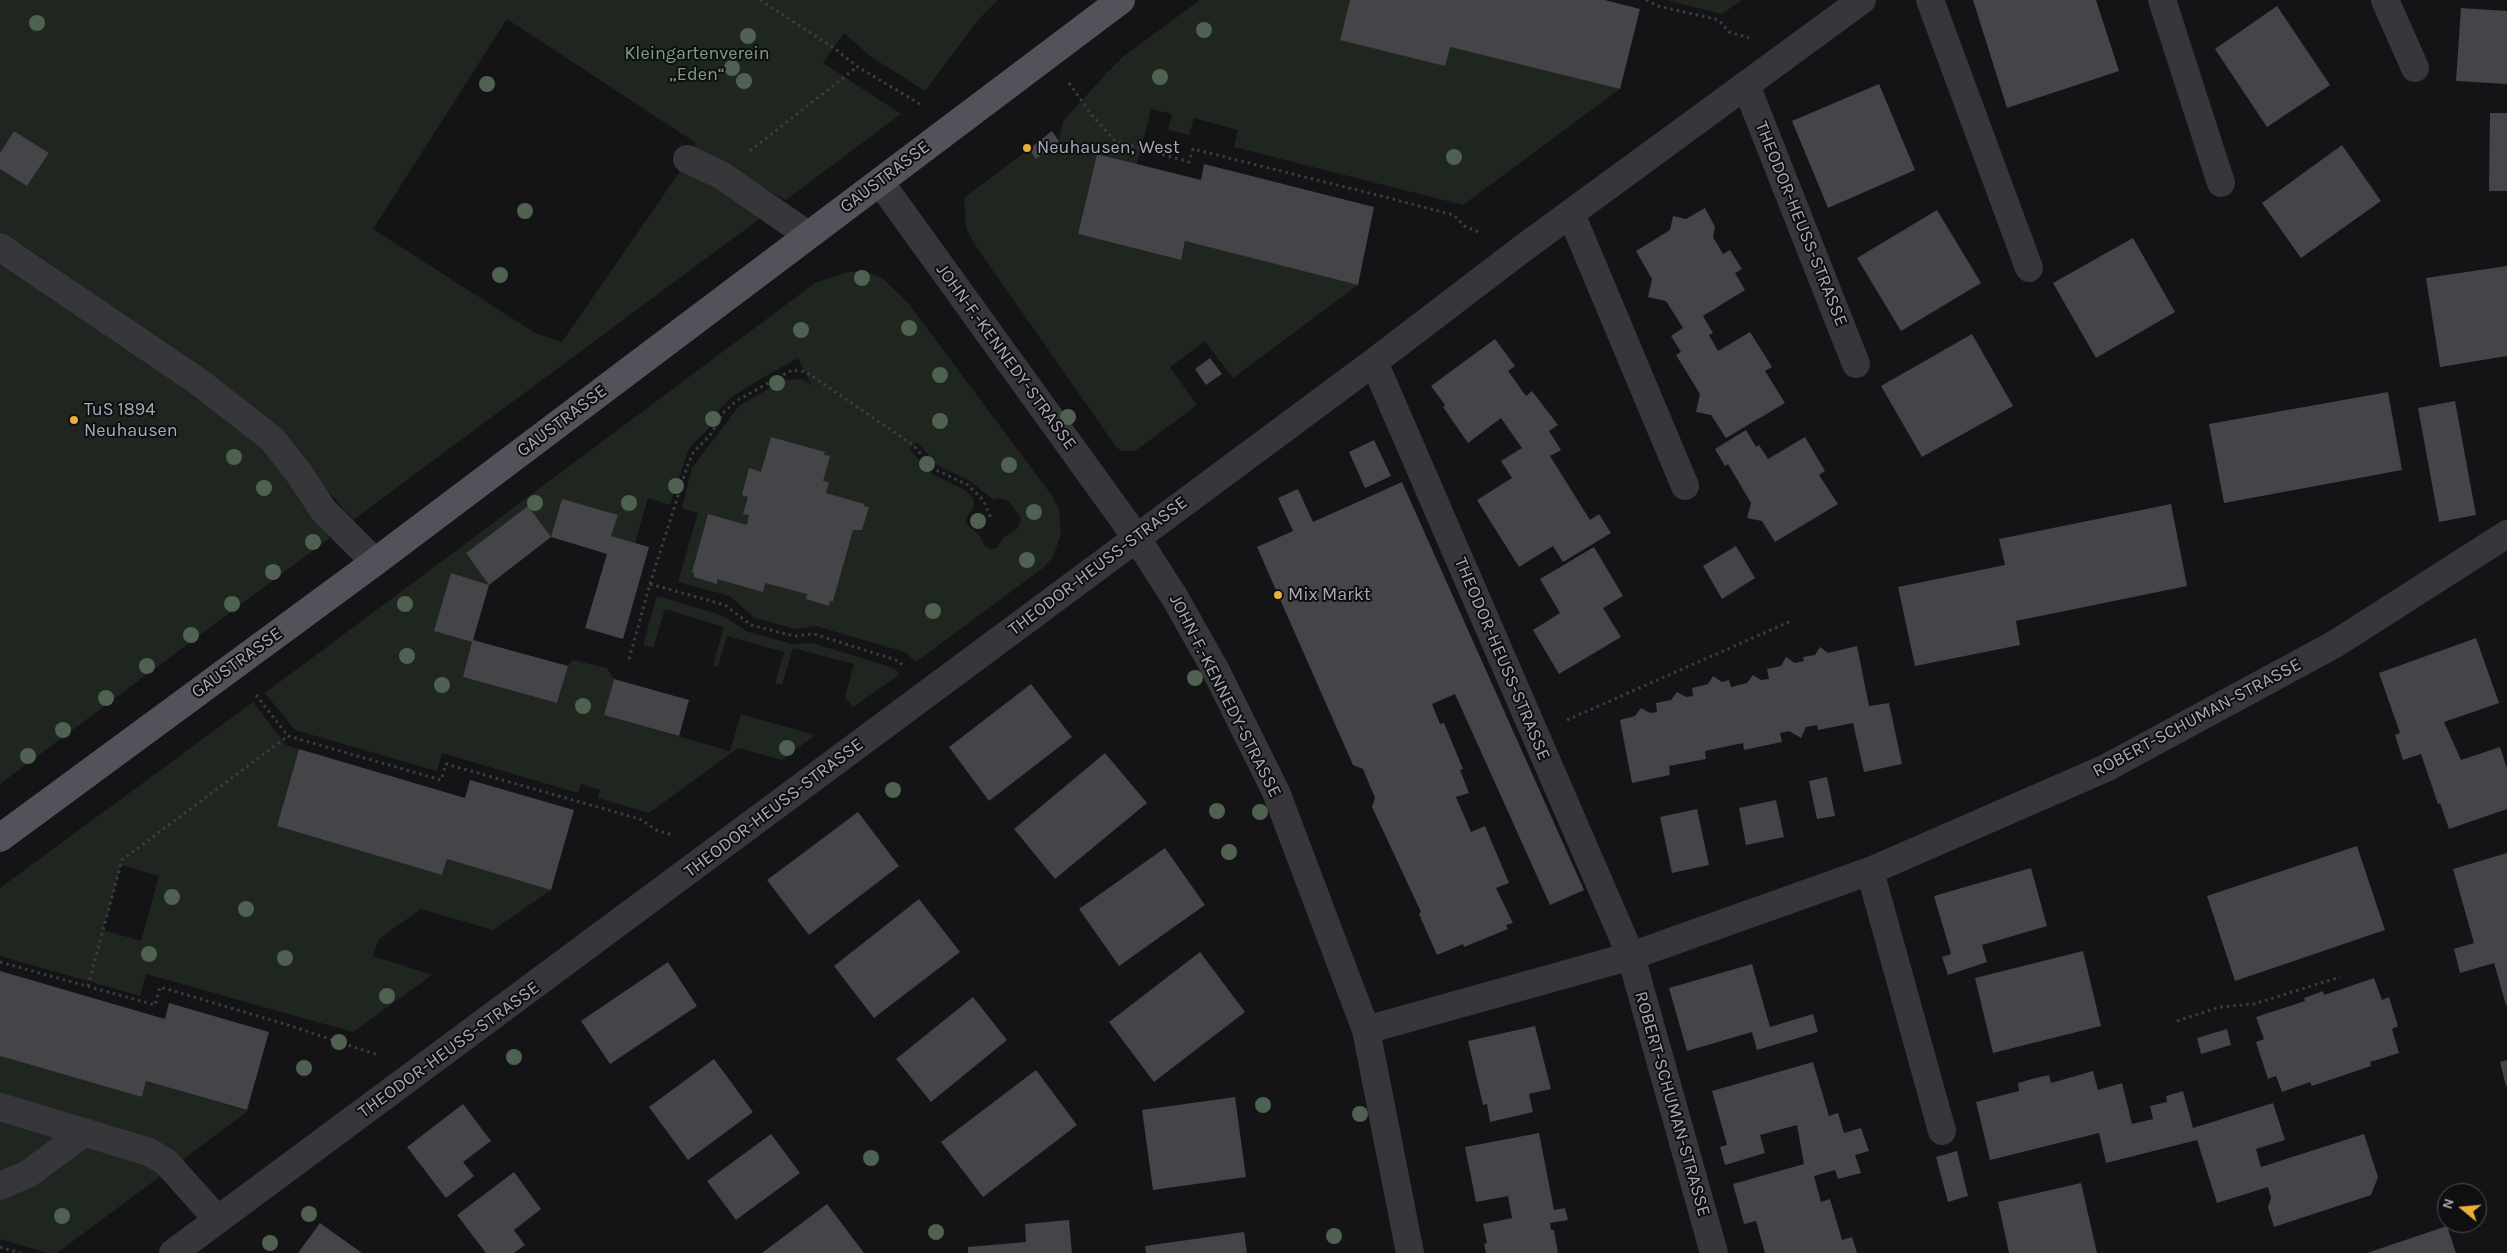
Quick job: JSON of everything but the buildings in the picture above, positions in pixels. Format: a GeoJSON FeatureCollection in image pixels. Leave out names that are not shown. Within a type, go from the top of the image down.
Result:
{"type":"FeatureCollection","features":[{"type":"Feature","properties":{"kind":"main road","name":"GAUSTRASSE"},"geometry":{"type":"LineString","coordinates":[[0,838],[375,562],[1121,0]]}},
{"type":"Feature","properties":{"kind":"street","name":"THEODOR-HEUSS-STRASSE"},"geometry":{"type":"LineString","coordinates":[[173,1253],[1374,362],[1522,248],[1572,214],[1862,0]]}},
{"type":"Feature","properties":{"kind":"street"},"geometry":{"type":"LineString","coordinates":[[1930,0],[2029,268]]}},
{"type":"Feature","properties":{"kind":"street"},"geometry":{"type":"LineString","coordinates":[[2162,0],[2221,182]]}},
{"type":"Feature","properties":{"kind":"street"},"geometry":{"type":"LineString","coordinates":[[2385,0],[2415,68]]}},
{"type":"Feature","properties":{"kind":"street","name":"THEODOR-HEUSS-STRASSE"},"geometry":{"type":"LineString","coordinates":[[1746,85],[1856,364]]}},
{"type":"Feature","properties":{"kind":"street"},"geometry":{"type":"LineString","coordinates":[[687,159],[721,175],[808,235]]}},
{"type":"Feature","properties":{"kind":"street","name":"JOHN-F.-KENNEDY-STRASSE"},"geometry":{"type":"LineString","coordinates":[[880,182],[1136,537],[1176,598],[1216,669],[1276,792],[1366,1030],[1410,1253]]}},
{"type":"Feature","properties":{"kind":"street"},"geometry":{"type":"LineString","coordinates":[[1572,214],[1684,486]]}},
{"type":"Feature","properties":{"kind":"street"},"geometry":{"type":"LineString","coordinates":[[0,247],[199,382],[272,439],[298,472],[324,511],[375,562]]}},
{"type":"Feature","properties":{"kind":"street","name":"THEODOR-HEUSS-STRASSE"},"geometry":{"type":"LineString","coordinates":[[1374,362],[1631,956]]}},
{"type":"Feature","properties":{"kind":"street","name":"ROBERT-SCHUMAN-STRASSE"},"geometry":{"type":"LineString","coordinates":[[1366,1030],[1631,956],[1870,872],[2106,768],[2335,644],[2507,534]]}},
{"type":"Feature","properties":{"kind":"street"},"geometry":{"type":"LineString","coordinates":[[1870,872],[1942,1131]]}},
{"type":"Feature","properties":{"kind":"street","name":"ROBERT-SCHUMAN-STRASSE"},"geometry":{"type":"LineString","coordinates":[[1631,956],[1714,1253]]}},
{"type":"Feature","properties":{"kind":"street"},"geometry":{"type":"LineString","coordinates":[[0,1107],[149,1152],[166,1162],[218,1220]]}},
{"type":"Feature","properties":{"kind":"street"},"geometry":{"type":"LineString","coordinates":[[0,1186],[28,1174],[85,1132]]}},
{"type":"Feature","properties":{"kind":"path"},"geometry":{"type":"LineString","coordinates":[[760,0],[834,48],[858,67],[954,125]]}},
{"type":"Feature","properties":{"kind":"path"},"geometry":{"type":"LineString","coordinates":[[1646,0],[1658,6],[1719,20],[1729,32],[1792,51]]}},
{"type":"Feature","properties":{"kind":"path"},"geometry":{"type":"LineString","coordinates":[[721,175],[858,67]]}},
{"type":"Feature","properties":{"kind":"path"},"geometry":{"type":"LineString","coordinates":[[1082,100],[1115,141],[1189,162],[1193,149],[1454,215],[1464,226],[1522,248]]}},
{"type":"Feature","properties":{"kind":"path"},"geometry":{"type":"LineString","coordinates":[[629,659],[650,584],[693,453],[711,434],[723,413],[736,401],[792,370],[806,372],[913,446],[934,469],[968,485],[982,500],[992,520]]}},
{"type":"Feature","properties":{"kind":"path"},"geometry":{"type":"LineString","coordinates":[[650,584],[725,605],[751,625],[794,636],[814,634],[898,661],[928,693]]}},
{"type":"Feature","properties":{"kind":"path"},"geometry":{"type":"LineString","coordinates":[[1535,734],[1791,621]]}},
{"type":"Feature","properties":{"kind":"path"},"geometry":{"type":"LineString","coordinates":[[234,666],[288,736],[441,780],[446,764],[640,819],[656,830],[719,849]]}},
{"type":"Feature","properties":{"kind":"path"},"geometry":{"type":"LineString","coordinates":[[88,986],[122,860],[288,736]]}},
{"type":"Feature","properties":{"kind":"path"},"geometry":{"type":"LineString","coordinates":[[0,962],[155,1004],[160,988],[288,1024],[421,1070]]}},
{"type":"Feature","properties":{"kind":"path"},"geometry":{"type":"LineString","coordinates":[[2177,1020],[2220,1007],[2254,1004],[2340,977]]}},
{"type":"Feature","properties":{"kind":"path"},"geometry":{"type":"LineString","coordinates":[[0,1247],[20,1253]]}},
{"type":"Feature","properties":{"kind":"green space","name":"Kleingartenverein „Eden“"},"geometry":{"type":"Polygon","coordinates":[[[0,0],[998,0],[978,20],[925,91],[870,56],[844,33],[823,63],[901,114],[786,200],[692,151],[696,143],[507,19],[373,229],[535,333],[562,342],[683,167],[762,217],[353,520],[277,432],[167,346],[35,253],[0,233],[0,169],[27,186],[49,153],[14,131],[0,153],[0,0]]]}},
{"type":"Feature","properties":{"kind":"green space"},"geometry":{"type":"Polygon","coordinates":[[[1200,0],[1350,0],[1340,40],[1450,47],[1620,89],[1463,205],[1234,147],[1238,130],[1194,118],[1189,135],[1168,130],[1172,114],[1151,109],[1137,164],[1097,154],[1078,234],[1181,260],[1185,241],[1358,285],[1233,378],[1205,341],[1170,367],[1197,405],[1135,451],[1123,451],[1117,448],[975,245],[966,228],[964,198],[1029,149],[1037,158],[1059,141],[1063,121],[1124,56],[1200,0]]]}},
{"type":"Feature","properties":{"kind":"green space"},"geometry":{"type":"Polygon","coordinates":[[[1666,0],[1742,0],[1722,14],[1666,0]]]}},
{"type":"Feature","properties":{"kind":"green space","name":"TuS 1894 Neuhausen"},"geometry":{"type":"Polygon","coordinates":[[[0,258],[90,317],[272,453],[330,538],[0,784],[0,258]]]}},
{"type":"Feature","properties":{"kind":"green space"},"geometry":{"type":"Polygon","coordinates":[[[863,270],[882,278],[908,303],[1053,497],[1059,510],[1061,534],[1053,557],[1043,568],[916,662],[905,652],[816,626],[795,629],[755,618],[730,596],[678,582],[698,513],[682,508],[692,468],[739,406],[784,380],[803,379],[812,386],[798,358],[731,398],[719,410],[707,430],[689,448],[670,505],[648,498],[635,543],[611,536],[618,516],[562,500],[551,537],[528,506],[466,553],[489,585],[451,574],[435,631],[472,642],[463,677],[557,703],[568,666],[573,660],[607,668],[614,679],[604,715],[730,751],[741,714],[815,735],[782,760],[738,748],[649,813],[598,798],[600,790],[581,784],[578,793],[442,753],[437,771],[295,730],[265,693],[815,283],[844,273],[863,270]],[[917,442],[909,449],[932,474],[965,490],[973,498],[974,507],[966,518],[966,523],[979,535],[985,546],[990,549],[997,548],[1004,537],[1018,528],[1021,518],[1008,500],[998,498],[994,500],[970,481],[937,465],[917,442]]]}},
{"type":"Feature","properties":{"kind":"green space"},"geometry":{"type":"Polygon","coordinates":[[[657,596],[721,615],[748,632],[792,644],[812,643],[894,668],[899,675],[853,707],[845,697],[854,664],[793,648],[782,685],[775,683],[784,652],[727,636],[718,667],[713,665],[724,627],[665,609],[653,648],[643,645],[657,596]]]}},
{"type":"Feature","properties":{"kind":"green space"},"geometry":{"type":"Polygon","coordinates":[[[253,702],[286,745],[299,749],[277,826],[442,875],[447,859],[551,890],[493,930],[421,909],[379,939],[373,956],[432,975],[353,1032],[146,974],[140,996],[0,956],[0,888],[253,702]],[[121,865],[103,930],[141,941],[159,876],[121,865]]]}},
{"type":"Feature","properties":{"kind":"green space"},"geometry":{"type":"Polygon","coordinates":[[[0,1056],[142,1097],[146,1081],[248,1111],[57,1253],[48,1253],[0,1239],[0,1056]]]}},
{"type":"Feature","properties":{"kind":"place","name":"Neuhausen, West"},"geometry":{"type":"Point","coordinates":[1027,148]}},
{"type":"Feature","properties":{"kind":"place","name":"TuS 1894 Neuhausen"},"geometry":{"type":"Point","coordinates":[74,420]}},
{"type":"Feature","properties":{"kind":"place","name":"Mix Markt"},"geometry":{"type":"Point","coordinates":[1278,595]}}]}
